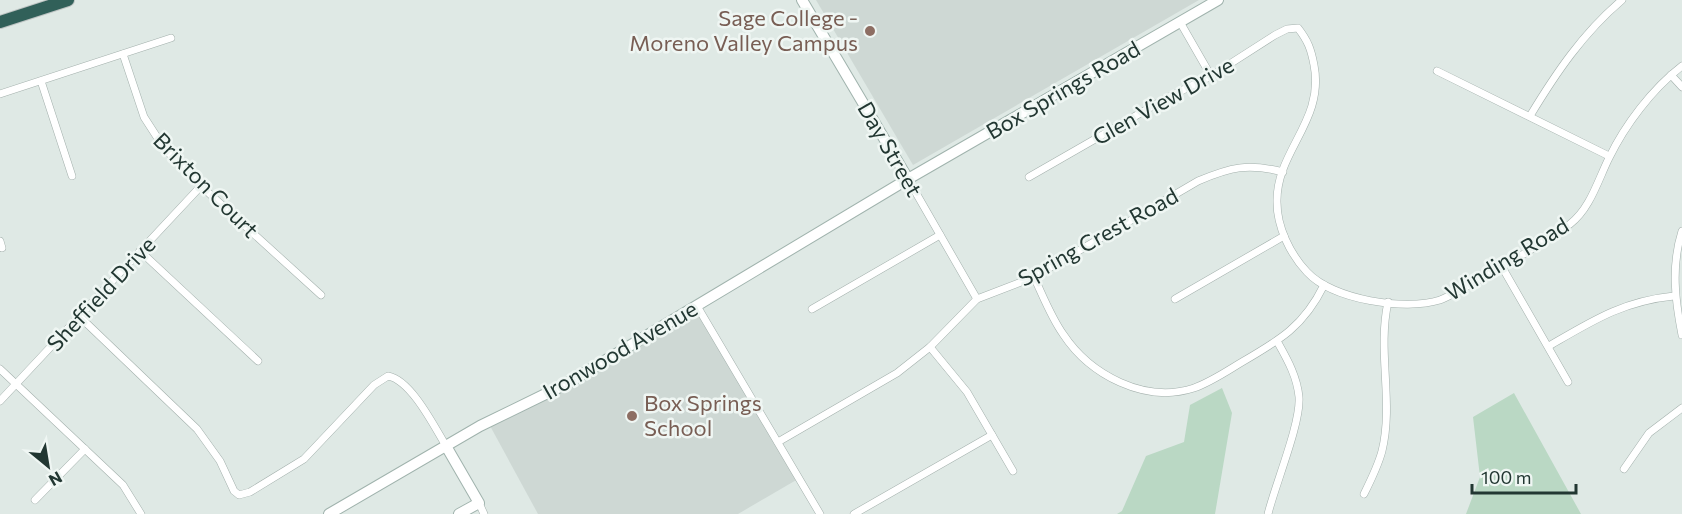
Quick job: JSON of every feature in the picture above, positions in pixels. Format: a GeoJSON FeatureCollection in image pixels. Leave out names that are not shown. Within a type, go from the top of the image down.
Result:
{"type":"FeatureCollection","features":[{"type":"Feature","properties":{"kind":"highway"},"geometry":{"type":"LineString","coordinates":[[0,22],[68,0]]}},
{"type":"Feature","properties":{"kind":"main road","name":"Day Street"},"geometry":{"type":"LineString","coordinates":[[802,0],[908,179]]}},
{"type":"Feature","properties":{"kind":"main road","name":"Box Springs Road"},"geometry":{"type":"LineString","coordinates":[[908,179],[1218,0]]}},
{"type":"Feature","properties":{"kind":"main road","name":"Ironwood Avenue"},"geometry":{"type":"LineString","coordinates":[[329,514],[446,446],[566,384],[908,179]]}},
{"type":"Feature","properties":{"kind":"main road"},"geometry":{"type":"LineString","coordinates":[[446,446],[479,502],[459,514]]}},
{"type":"Feature","properties":{"kind":"street"},"geometry":{"type":"LineString","coordinates":[[1530,116],[1577,45],[1622,0]]}},
{"type":"Feature","properties":{"kind":"street"},"geometry":{"type":"LineString","coordinates":[[1180,22],[1211,76]]}},
{"type":"Feature","properties":{"kind":"street","name":"Glen View Drive"},"geometry":{"type":"LineString","coordinates":[[1029,177],[1165,99],[1211,76],[1275,35],[1287,29],[1298,28]]}},
{"type":"Feature","properties":{"kind":"street","name":"Winding Road"},"geometry":{"type":"LineString","coordinates":[[1298,28],[1310,43],[1317,82],[1314,104],[1283,172],[1277,202],[1284,237],[1307,272],[1324,285],[1363,299],[1388,302],[1418,304],[1442,299],[1502,267],[1572,222],[1586,206],[1610,156],[1631,121],[1671,75],[1682,66]]}},
{"type":"Feature","properties":{"kind":"street"},"geometry":{"type":"LineString","coordinates":[[0,94],[171,38]]}},
{"type":"Feature","properties":{"kind":"street","name":"Brixton Court"},"geometry":{"type":"LineString","coordinates":[[123,54],[151,131],[201,186],[321,295]]}},
{"type":"Feature","properties":{"kind":"street"},"geometry":{"type":"LineString","coordinates":[[1437,71],[1610,156]]}},
{"type":"Feature","properties":{"kind":"street"},"geometry":{"type":"LineString","coordinates":[[1671,75],[1682,87]]}},
{"type":"Feature","properties":{"kind":"street"},"geometry":{"type":"LineString","coordinates":[[41,81],[72,176]]}},
{"type":"Feature","properties":{"kind":"street","name":"Spring Crest Road"},"geometry":{"type":"LineString","coordinates":[[778,441],[897,373],[930,347],[978,299],[1034,277],[1198,181],[1222,170],[1259,166],[1283,172]]}},
{"type":"Feature","properties":{"kind":"street","name":"Day Street"},"geometry":{"type":"LineString","coordinates":[[908,179],[978,299]]}},
{"type":"Feature","properties":{"kind":"street","name":"Sheffield Drive"},"geometry":{"type":"LineString","coordinates":[[0,401],[201,186]]}},
{"type":"Feature","properties":{"kind":"street"},"geometry":{"type":"LineString","coordinates":[[1682,231],[1678,244],[1674,296],[1682,335]]}},
{"type":"Feature","properties":{"kind":"street"},"geometry":{"type":"LineString","coordinates":[[812,309],[940,235]]}},
{"type":"Feature","properties":{"kind":"street"},"geometry":{"type":"LineString","coordinates":[[1175,299],[1284,237]]}},
{"type":"Feature","properties":{"kind":"street"},"geometry":{"type":"LineString","coordinates":[[140,251],[258,361]]}},
{"type":"Feature","properties":{"kind":"street"},"geometry":{"type":"LineString","coordinates":[[1502,267],[1568,382]]}},
{"type":"Feature","properties":{"kind":"street"},"geometry":{"type":"LineString","coordinates":[[1034,277],[1062,333],[1074,349],[1090,364],[1132,388],[1154,393],[1173,393],[1195,388],[1277,341],[1307,315],[1324,285]]}},
{"type":"Feature","properties":{"kind":"street"},"geometry":{"type":"LineString","coordinates":[[1549,346],[1611,310],[1651,298],[1674,296]]}},
{"type":"Feature","properties":{"kind":"street"},"geometry":{"type":"LineString","coordinates":[[1364,494],[1378,465],[1384,438],[1387,404],[1383,325],[1388,302]]}},
{"type":"Feature","properties":{"kind":"street"},"geometry":{"type":"LineString","coordinates":[[698,306],[820,514]]}},
{"type":"Feature","properties":{"kind":"street"},"geometry":{"type":"LineString","coordinates":[[80,317],[197,429],[220,461],[234,491],[239,495],[250,492],[304,459],[374,385],[387,376],[396,377],[408,389],[446,446]]}},
{"type":"Feature","properties":{"kind":"street"},"geometry":{"type":"LineString","coordinates":[[1268,514],[1296,419],[1299,400],[1296,380],[1277,341]]}},
{"type":"Feature","properties":{"kind":"street"},"geometry":{"type":"LineString","coordinates":[[930,347],[952,370],[1013,471]]}},
{"type":"Feature","properties":{"kind":"street"},"geometry":{"type":"LineString","coordinates":[[0,369],[123,485],[141,514]]}},
{"type":"Feature","properties":{"kind":"street"},"geometry":{"type":"LineString","coordinates":[[1624,470],[1649,433],[1682,408]]}},
{"type":"Feature","properties":{"kind":"street"},"geometry":{"type":"LineString","coordinates":[[854,514],[992,435]]}},
{"type":"Feature","properties":{"kind":"street"},"geometry":{"type":"LineString","coordinates":[[34,500],[85,449]]}},
{"type":"Feature","properties":{"kind":"street"},"geometry":{"type":"LineString","coordinates":[[479,502],[484,514]]}},
{"type":"Feature","properties":{"kind":"shaded area"},"geometry":{"type":"Polygon","coordinates":[[[816,0],[1199,0],[913,165],[816,0]]]}},
{"type":"Feature","properties":{"kind":"shaded area","name":"Box Springs School"},"geometry":{"type":"Polygon","coordinates":[[[697,308],[798,479],[738,514],[538,514],[489,424],[697,308]]]}},
{"type":"Feature","properties":{"kind":"green space"},"geometry":{"type":"Polygon","coordinates":[[[1222,388],[1232,413],[1215,514],[1117,514],[1122,511],[1146,456],[1184,442],[1190,405],[1222,388]]]}},
{"type":"Feature","properties":{"kind":"green space"},"geometry":{"type":"Polygon","coordinates":[[[1514,393],[1581,514],[1466,514],[1480,477],[1473,417],[1514,393]]]}},
{"type":"Feature","properties":{"kind":"place","name":"Sage College - Moreno Valley Campus"},"geometry":{"type":"Point","coordinates":[870,31]}},
{"type":"Feature","properties":{"kind":"place","name":"Box Springs School"},"geometry":{"type":"Point","coordinates":[632,416]}}]}
